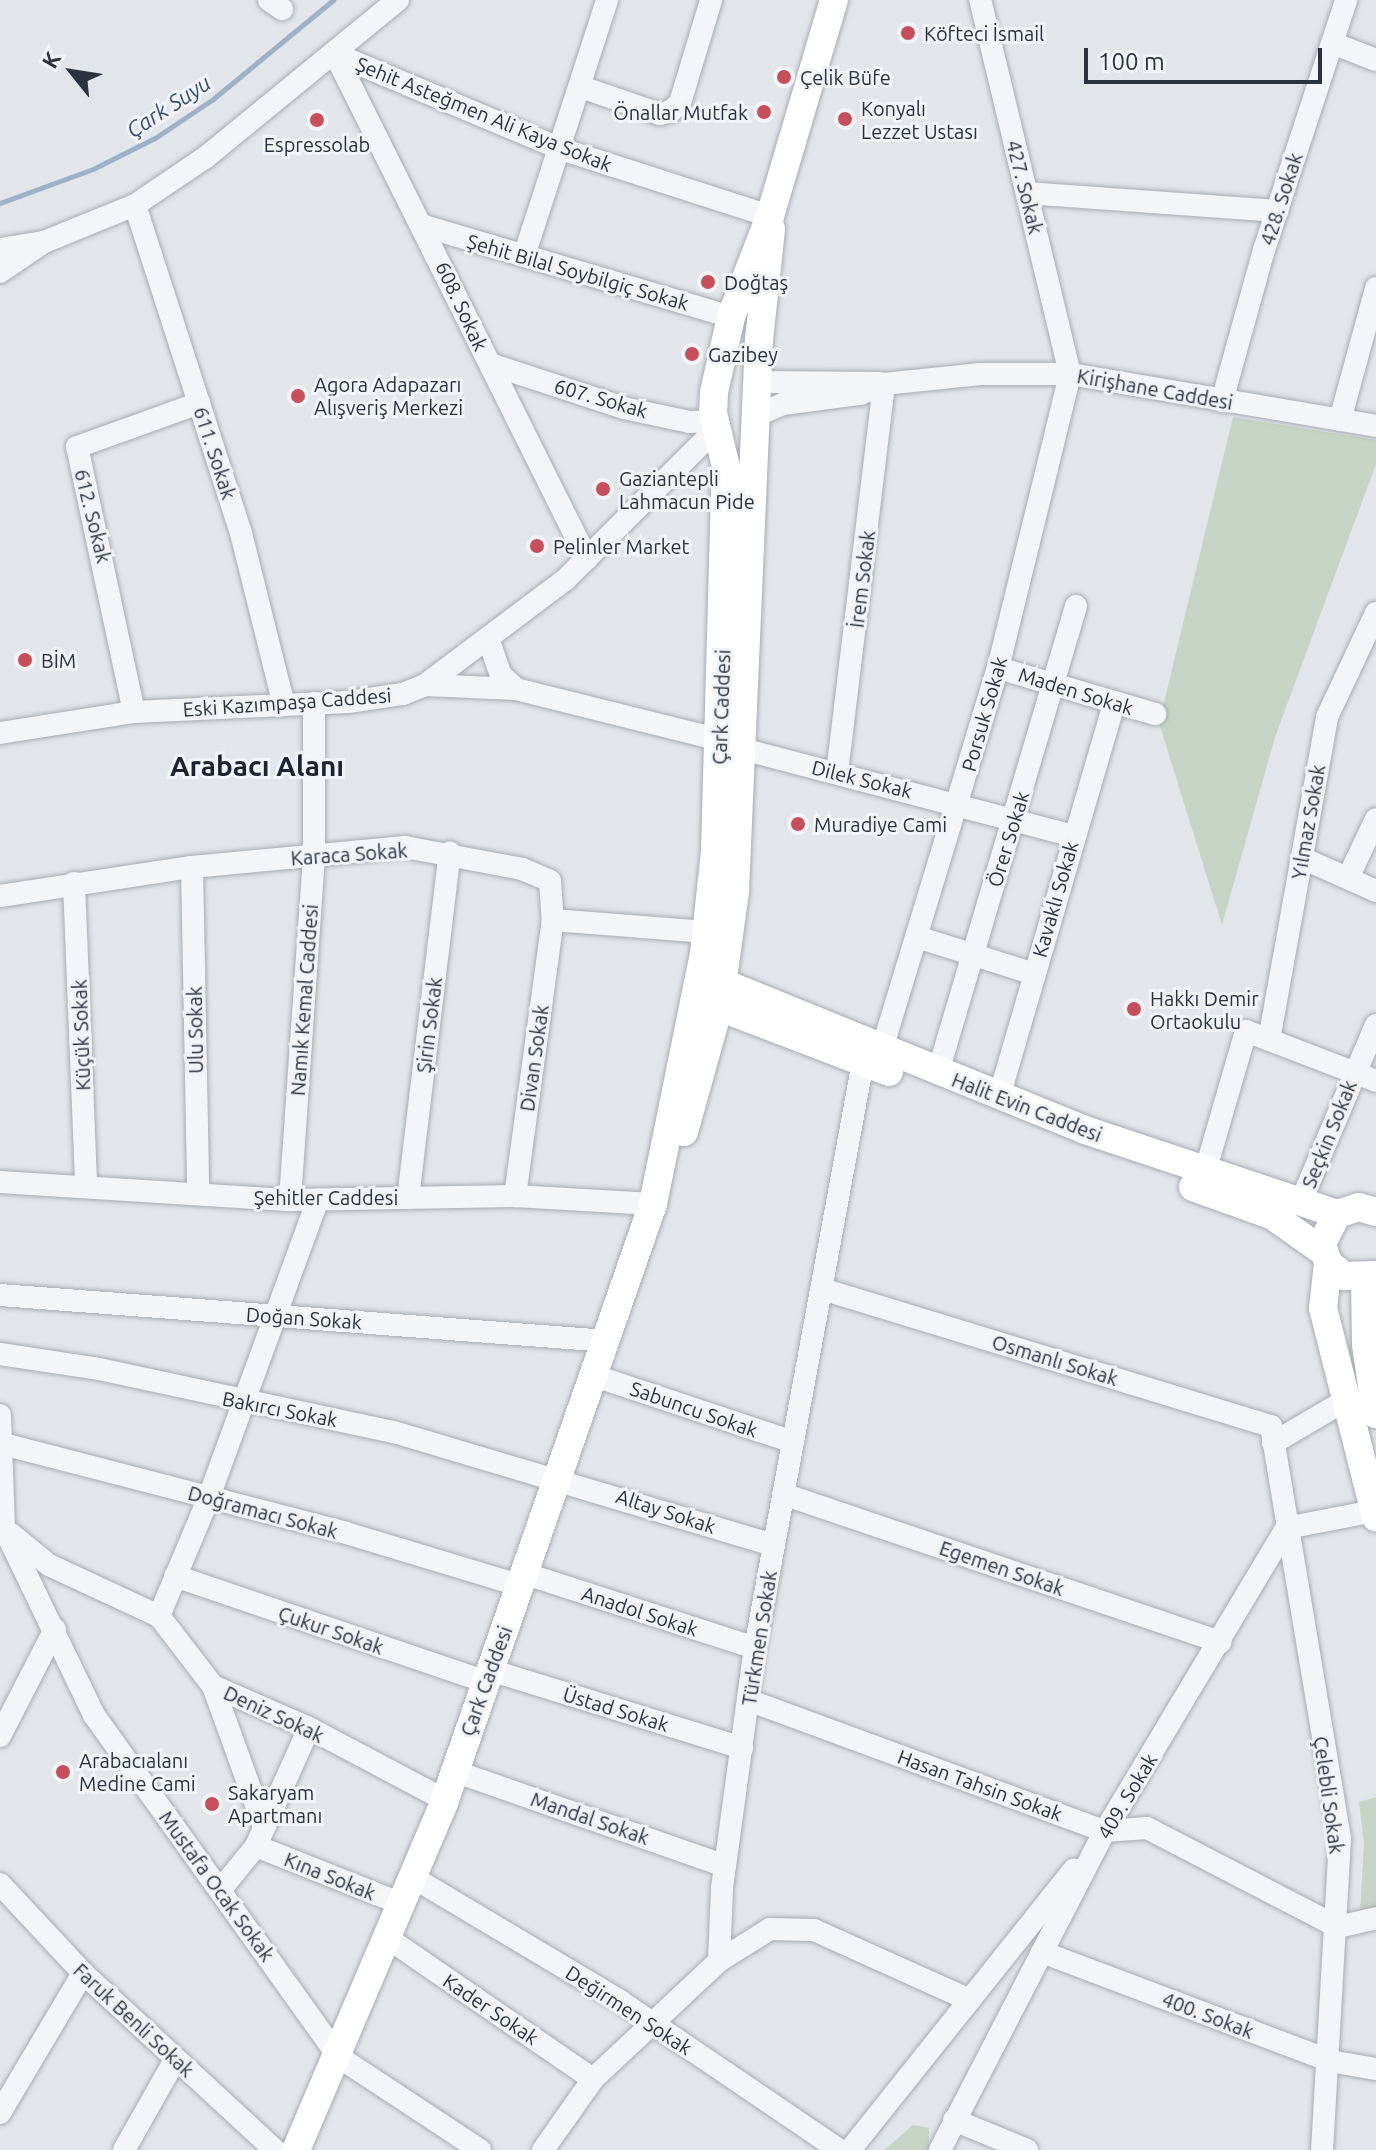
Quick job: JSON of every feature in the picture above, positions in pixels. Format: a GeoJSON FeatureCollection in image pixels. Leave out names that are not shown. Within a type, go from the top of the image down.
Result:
{"type":"FeatureCollection","features":[{"type":"Feature","properties":{"kind":"main road","name":"Çark Caddesi"},"geometry":{"type":"LineString","coordinates":[[709,990],[707,932],[732,745],[726,467],[716,424],[714,392],[731,317],[770,216],[834,0]]}},
{"type":"Feature","properties":{"kind":"main road","name":"Çark Caddesi"},"geometry":{"type":"LineString","coordinates":[[296,2150],[404,1905],[445,1800],[608,1341],[653,1204],[671,1171],[709,990],[732,745],[770,216]]}},
{"type":"Feature","properties":{"kind":"main road"},"geometry":{"type":"LineString","coordinates":[[714,392],[734,382],[757,382]]}},
{"type":"Feature","properties":{"kind":"main road"},"geometry":{"type":"LineString","coordinates":[[716,424],[739,429],[757,415]]}},
{"type":"Feature","properties":{"kind":"main road","name":"Halit Evin Caddesi"},"geometry":{"type":"LineString","coordinates":[[709,990],[871,1051],[1273,1216],[1326,1257],[1344,1276],[1371,1277]]}},
{"type":"Feature","properties":{"kind":"main road","name":"Halit Evin Caddesi"},"geometry":{"type":"LineString","coordinates":[[871,1051],[938,1072],[1205,1172],[1302,1199],[1337,1214]]}},
{"type":"Feature","properties":{"kind":"main road"},"geometry":{"type":"LineString","coordinates":[[1373,1207],[1337,1214],[1326,1227],[1323,1308],[1375,1514]]}},
{"type":"Feature","properties":{"kind":"main road"},"geometry":{"type":"LineString","coordinates":[[1371,1277],[1366,1344],[1376,1414]]}},
{"type":"Feature","properties":{"kind":"street"},"geometry":{"type":"LineString","coordinates":[[0,272],[44,242],[135,205],[206,157],[398,0]]}},
{"type":"Feature","properties":{"kind":"street"},"geometry":{"type":"LineString","coordinates":[[524,256],[607,0]]}},
{"type":"Feature","properties":{"kind":"street"},"geometry":{"type":"LineString","coordinates":[[581,87],[660,114],[671,111],[680,103],[711,0]]}},
{"type":"Feature","properties":{"kind":"street","name":"427. Sokak"},"geometry":{"type":"LineString","coordinates":[[980,0],[1070,374]]}},
{"type":"Feature","properties":{"kind":"street","name":"428. Sokak"},"geometry":{"type":"LineString","coordinates":[[1222,401],[1277,211],[1346,0]]}},
{"type":"Feature","properties":{"kind":"street"},"geometry":{"type":"LineString","coordinates":[[1332,43],[1376,60]]}},
{"type":"Feature","properties":{"kind":"street","name":"Şehit Asteğmen Ali Kaya Sokak"},"geometry":{"type":"LineString","coordinates":[[335,54],[561,149],[770,216]]}},
{"type":"Feature","properties":{"kind":"street","name":"608. Sokak"},"geometry":{"type":"LineString","coordinates":[[335,54],[424,226],[587,559]]}},
{"type":"Feature","properties":{"kind":"street"},"geometry":{"type":"LineString","coordinates":[[1027,193],[1277,211]]}},
{"type":"Feature","properties":{"kind":"street","name":"611. Sokak"},"geometry":{"type":"LineString","coordinates":[[135,205],[241,533],[284,705]]}},
{"type":"Feature","properties":{"kind":"street","name":"Şehit Bilal Soybilgiç Sokak"},"geometry":{"type":"LineString","coordinates":[[424,226],[731,317]]}},
{"type":"Feature","properties":{"kind":"street"},"geometry":{"type":"LineString","coordinates":[[0,249],[44,242]]}},
{"type":"Feature","properties":{"kind":"street"},"geometry":{"type":"LineString","coordinates":[[1340,420],[1376,288]]}},
{"type":"Feature","properties":{"kind":"street","name":"607. Sokak"},"geometry":{"type":"LineString","coordinates":[[490,364],[624,408],[690,422],[716,424]]}},
{"type":"Feature","properties":{"kind":"street","name":"Kirişhane Caddesi"},"geometry":{"type":"LineString","coordinates":[[757,415],[783,404],[860,394],[884,384],[980,374],[1070,374],[1376,426]]}},
{"type":"Feature","properties":{"kind":"street","name":"Porsuk Sokak"},"geometry":{"type":"LineString","coordinates":[[871,1051],[917,937],[998,668],[1070,374]]}},
{"type":"Feature","properties":{"kind":"street","name":"Kirişhane Caddesi"},"geometry":{"type":"LineString","coordinates":[[757,382],[866,379],[884,384]]}},
{"type":"Feature","properties":{"kind":"street","name":"İrem Sokak"},"geometry":{"type":"LineString","coordinates":[[837,773],[884,384]]}},
{"type":"Feature","properties":{"kind":"street","name":"612. Sokak"},"geometry":{"type":"LineString","coordinates":[[134,712],[77,447],[199,403]]}},
{"type":"Feature","properties":{"kind":"street","name":"Eski Kazımpaşa Caddesi"},"geometry":{"type":"LineString","coordinates":[[0,733],[134,712],[314,703],[403,694],[425,685],[489,641],[587,559],[716,424]]}},
{"type":"Feature","properties":{"kind":"street","name":"Örer Sokak"},"geometry":{"type":"LineString","coordinates":[[938,1072],[1076,606]]}},
{"type":"Feature","properties":{"kind":"street","name":"Yılmaz Sokak"},"geometry":{"type":"LineString","coordinates":[[1269,1040],[1327,717],[1376,613]]}},
{"type":"Feature","properties":{"kind":"street"},"geometry":{"type":"LineString","coordinates":[[489,641],[501,675],[516,689]]}},
{"type":"Feature","properties":{"kind":"street","name":"Maden Sokak"},"geometry":{"type":"LineString","coordinates":[[998,668],[1155,714]]}},
{"type":"Feature","properties":{"kind":"street","name":"Dilek Sokak"},"geometry":{"type":"LineString","coordinates":[[425,685],[516,689],[1074,836]]}},
{"type":"Feature","properties":{"kind":"street","name":"Namık Kemal Caddesi"},"geometry":{"type":"LineString","coordinates":[[290,1200],[314,856],[314,703]]}},
{"type":"Feature","properties":{"kind":"street","name":"Kavaklı Sokak"},"geometry":{"type":"LineString","coordinates":[[999,1097],[1114,703]]}},
{"type":"Feature","properties":{"kind":"street"},"geometry":{"type":"LineString","coordinates":[[1348,878],[1376,819]]}},
{"type":"Feature","properties":{"kind":"street","name":"Karaca Sokak"},"geometry":{"type":"LineString","coordinates":[[0,896],[192,867],[405,847],[450,853],[522,869],[550,881],[553,920]]}},
{"type":"Feature","properties":{"kind":"street","name":"Şirin Sokak"},"geometry":{"type":"LineString","coordinates":[[408,1198],[450,853]]}},
{"type":"Feature","properties":{"kind":"street"},"geometry":{"type":"LineString","coordinates":[[1302,858],[1376,891]]}},
{"type":"Feature","properties":{"kind":"street","name":"Ulu Sokak"},"geometry":{"type":"LineString","coordinates":[[192,867],[198,1193]]}},
{"type":"Feature","properties":{"kind":"street","name":"Küçük Sokak"},"geometry":{"type":"LineString","coordinates":[[74,883],[86,1186]]}},
{"type":"Feature","properties":{"kind":"street"},"geometry":{"type":"LineString","coordinates":[[553,920],[707,932]]}},
{"type":"Feature","properties":{"kind":"street","name":"Divan Sokak"},"geometry":{"type":"LineString","coordinates":[[515,1196],[553,920]]}},
{"type":"Feature","properties":{"kind":"street"},"geometry":{"type":"LineString","coordinates":[[917,937],[1034,974]]}},
{"type":"Feature","properties":{"kind":"street","name":"Seçkin Sokak"},"geometry":{"type":"LineString","coordinates":[[1302,1199],[1376,1025]]}},
{"type":"Feature","properties":{"kind":"street"},"geometry":{"type":"LineString","coordinates":[[1205,1172],[1246,1031],[1376,1081]]}},
{"type":"Feature","properties":{"kind":"street","name":"Türkmen Sokak"},"geometry":{"type":"LineString","coordinates":[[719,1961],[725,1866],[755,1648],[822,1289],[871,1051]]}},
{"type":"Feature","properties":{"kind":"street","name":"Şehitler Caddesi"},"geometry":{"type":"LineString","coordinates":[[0,1182],[290,1200],[515,1196],[653,1204]]}},
{"type":"Feature","properties":{"kind":"street"},"geometry":{"type":"LineString","coordinates":[[159,1616],[209,1497],[318,1199]]}},
{"type":"Feature","properties":{"kind":"street","name":"Osmanlı Sokak"},"geometry":{"type":"LineString","coordinates":[[822,1289],[1271,1426],[1273,1443]]}},
{"type":"Feature","properties":{"kind":"street","name":"Doğan Sokak"},"geometry":{"type":"LineString","coordinates":[[0,1295],[608,1341]]}},
{"type":"Feature","properties":{"kind":"street","name":"Bakırcı Sokak"},"geometry":{"type":"LineString","coordinates":[[0,1354],[99,1369],[242,1402],[394,1432],[558,1477]]}},
{"type":"Feature","properties":{"kind":"street","name":"Sabuncu Sokak"},"geometry":{"type":"LineString","coordinates":[[595,1376],[793,1442]]}},
{"type":"Feature","properties":{"kind":"street"},"geometry":{"type":"LineString","coordinates":[[1273,1443],[1346,1400]]}},
{"type":"Feature","properties":{"kind":"street"},"geometry":{"type":"LineString","coordinates":[[0,1418],[3,1444],[2,1528]]}},
{"type":"Feature","properties":{"kind":"street","name":"Çelebli Sokak"},"geometry":{"type":"LineString","coordinates":[[1273,1443],[1340,1839],[1338,1927],[1322,2150]]}},
{"type":"Feature","properties":{"kind":"street","name":"Doğramacı Sokak"},"geometry":{"type":"LineString","coordinates":[[3,1444],[523,1580]]}},
{"type":"Feature","properties":{"kind":"street","name":"Altay Sokak"},"geometry":{"type":"LineString","coordinates":[[558,1477],[774,1545]]}},
{"type":"Feature","properties":{"kind":"street","name":"Egemen Sokak"},"geometry":{"type":"LineString","coordinates":[[783,1494],[1221,1642]]}},
{"type":"Feature","properties":{"kind":"street"},"geometry":{"type":"LineString","coordinates":[[1286,1528],[1375,1514]]}},
{"type":"Feature","properties":{"kind":"street","name":"Deniz Sokak"},"geometry":{"type":"LineString","coordinates":[[2,1528],[49,1565],[159,1616],[213,1686],[309,1728],[445,1800]]}},
{"type":"Feature","properties":{"kind":"street","name":"Mustafa Ocak Sokak"},"geometry":{"type":"LineString","coordinates":[[2,1528],[55,1629],[94,1715],[339,2057]]}},
{"type":"Feature","properties":{"kind":"street","name":"409. Sokak"},"geometry":{"type":"LineString","coordinates":[[940,2150],[1105,1831],[1221,1642],[1286,1528]]}},
{"type":"Feature","properties":{"kind":"street","name":"Çukur Sokak"},"geometry":{"type":"LineString","coordinates":[[175,1576],[488,1676]]}},
{"type":"Feature","properties":{"kind":"street","name":"Anadol Sokak"},"geometry":{"type":"LineString","coordinates":[[523,1580],[755,1648]]}},
{"type":"Feature","properties":{"kind":"street"},"geometry":{"type":"LineString","coordinates":[[0,1736],[55,1629]]}},
{"type":"Feature","properties":{"kind":"street","name":"Üstad Sokak"},"geometry":{"type":"LineString","coordinates":[[488,1676],[742,1748]]}},
{"type":"Feature","properties":{"kind":"street"},"geometry":{"type":"LineString","coordinates":[[213,1686],[260,1837]]}},
{"type":"Feature","properties":{"kind":"street","name":"Hasan Tahsin Sokak"},"geometry":{"type":"LineString","coordinates":[[748,1700],[1105,1831],[1147,1828],[1338,1927]]}},
{"type":"Feature","properties":{"kind":"street"},"geometry":{"type":"LineString","coordinates":[[221,1889],[260,1837],[309,1728]]}},
{"type":"Feature","properties":{"kind":"street","name":"Mandal Sokak"},"geometry":{"type":"LineString","coordinates":[[454,1771],[725,1866]]}},
{"type":"Feature","properties":{"kind":"street"},"geometry":{"type":"LineString","coordinates":[[850,2150],[1105,1831]]}},
{"type":"Feature","properties":{"kind":"street","name":"Kına Sokak"},"geometry":{"type":"LineString","coordinates":[[260,1837],[404,1905]]}},
{"type":"Feature","properties":{"kind":"street","name":"Değirmen Sokak"},"geometry":{"type":"LineString","coordinates":[[414,1878],[653,2023],[839,2150]]}},
{"type":"Feature","properties":{"kind":"street","name":"Faruk Benli Sokak"},"geometry":{"type":"LineString","coordinates":[[0,1884],[83,1973],[275,2150]]}},
{"type":"Feature","properties":{"kind":"street"},"geometry":{"type":"LineString","coordinates":[[1338,1927],[1376,1918]]}},
{"type":"Feature","properties":{"kind":"street"},"geometry":{"type":"LineString","coordinates":[[543,2150],[593,2079],[719,1961],[770,1929],[814,1930],[970,2000]]}},
{"type":"Feature","properties":{"kind":"street","name":"Kader Sokak"},"geometry":{"type":"LineString","coordinates":[[389,1939],[593,2079]]}},
{"type":"Feature","properties":{"kind":"street","name":"400. Sokak"},"geometry":{"type":"LineString","coordinates":[[1042,1952],[1330,2061],[1376,2069]]}},
{"type":"Feature","properties":{"kind":"street"},"geometry":{"type":"LineString","coordinates":[[0,2113],[83,1973]]}},
{"type":"Feature","properties":{"kind":"street"},"geometry":{"type":"LineString","coordinates":[[339,2057],[480,2150]]}},
{"type":"Feature","properties":{"kind":"street"},"geometry":{"type":"LineString","coordinates":[[124,2150],[175,2060]]}},
{"type":"Feature","properties":{"kind":"street"},"geometry":{"type":"LineString","coordinates":[[954,2120],[1027,2150]]}},
{"type":"Feature","properties":{"kind":"green space"},"geometry":{"type":"Polygon","coordinates":[[[1233,417],[1376,440],[1376,464],[1275,737],[1222,925],[1159,723],[1233,417]]]}},
{"type":"Feature","properties":{"kind":"green space"},"geometry":{"type":"Polygon","coordinates":[[[1376,1797],[1376,1908],[1360,1912],[1364,1844],[1359,1802],[1376,1797]]]}},
{"type":"Feature","properties":{"kind":"green space"},"geometry":{"type":"Polygon","coordinates":[[[913,2125],[929,2128],[929,2150],[884,2150],[913,2125]]]}},
{"type":"Feature","properties":{"kind":"waterway","name":"Çark Suyu"},"geometry":{"type":"LineString","coordinates":[[0,203],[93,169],[155,138],[213,99],[333,0]]}},
{"type":"Feature","properties":{"kind":"place","name":"Köfteci İsmail"},"geometry":{"type":"Point","coordinates":[908,33]}},
{"type":"Feature","properties":{"kind":"place","name":"Çelik Büfe"},"geometry":{"type":"Point","coordinates":[784,77]}},
{"type":"Feature","properties":{"kind":"place","name":"Önallar Mutfak"},"geometry":{"type":"Point","coordinates":[764,112]}},
{"type":"Feature","properties":{"kind":"place","name":"Konyalı Lezzet Ustası"},"geometry":{"type":"Point","coordinates":[845,119]}},
{"type":"Feature","properties":{"kind":"place","name":"Espressolab"},"geometry":{"type":"Point","coordinates":[317,120]}},
{"type":"Feature","properties":{"kind":"place","name":"Doğtaş"},"geometry":{"type":"Point","coordinates":[708,282]}},
{"type":"Feature","properties":{"kind":"place","name":"Gazibey"},"geometry":{"type":"Point","coordinates":[692,354]}},
{"type":"Feature","properties":{"kind":"place","name":"Agora Adapazarı Alışveriş Merkezi"},"geometry":{"type":"Point","coordinates":[298,396]}},
{"type":"Feature","properties":{"kind":"place","name":"Gaziantepli Lahmacun Pide"},"geometry":{"type":"Point","coordinates":[603,489]}},
{"type":"Feature","properties":{"kind":"place","name":"Pelinler Market"},"geometry":{"type":"Point","coordinates":[537,546]}},
{"type":"Feature","properties":{"kind":"place","name":"BİM"},"geometry":{"type":"Point","coordinates":[25,660]}},
{"type":"Feature","properties":{"kind":"place","name":"Muradiye Cami"},"geometry":{"type":"Point","coordinates":[798,824]}},
{"type":"Feature","properties":{"kind":"place","name":"Hakkı Demir Ortaokulu"},"geometry":{"type":"Point","coordinates":[1134,1009]}},
{"type":"Feature","properties":{"kind":"place","name":"Arabacıalanı Medine Cami"},"geometry":{"type":"Point","coordinates":[63,1772]}},
{"type":"Feature","properties":{"kind":"place","name":"Sakaryam Apartmanı"},"geometry":{"type":"Point","coordinates":[212,1804]}},
{"type":"Feature","properties":{"kind":"district","name":"Arabacı Alanı"},"geometry":{"type":"Point","coordinates":[257,766]}}]}
